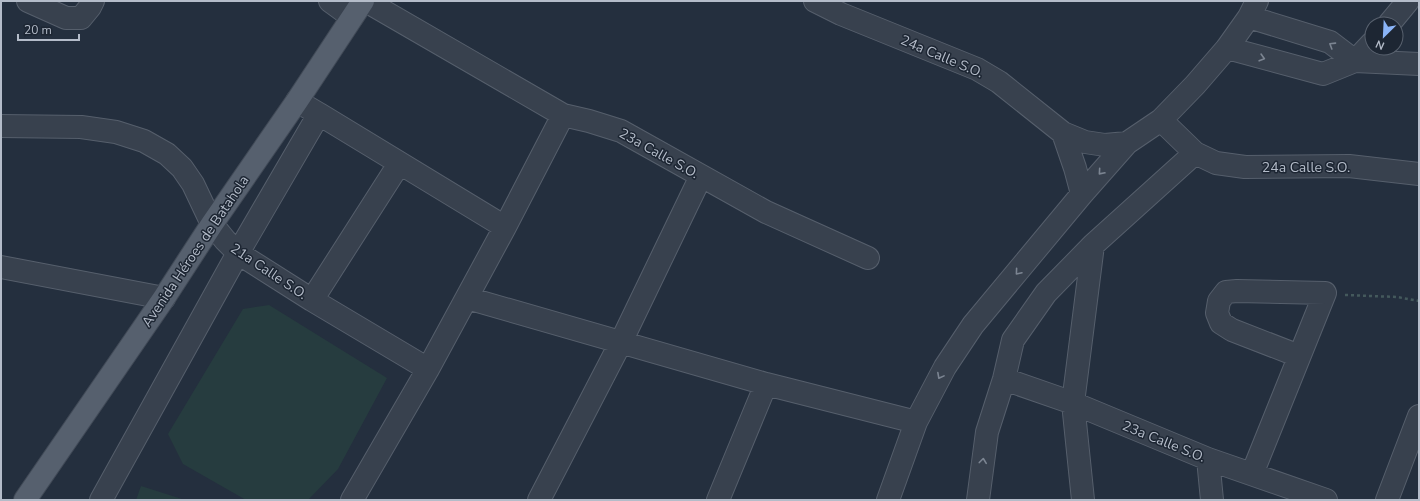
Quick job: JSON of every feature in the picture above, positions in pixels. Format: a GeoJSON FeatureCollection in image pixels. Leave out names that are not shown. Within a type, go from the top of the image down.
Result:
{"type":"FeatureCollection","features":[{"type":"Feature","properties":{"kind":"main road","name":"Avenida Héroes de Batahola"},"geometry":{"type":"LineString","coordinates":[[25,500],[164,298],[212,224],[361,6]]}},
{"type":"Feature","properties":{"kind":"street"},"geometry":{"type":"LineString","coordinates":[[28,1],[66,18],[81,18],[93,1]]}},
{"type":"Feature","properties":{"kind":"street","name":"23a Calle S.O."},"geometry":{"type":"LineString","coordinates":[[330,1],[361,6],[563,115],[621,131],[766,212],[868,258]]}},
{"type":"Feature","properties":{"kind":"street","name":"24a Calle S.O."},"geometry":{"type":"LineString","coordinates":[[815,1],[841,14],[977,69],[1000,82],[1063,133],[1085,142],[1105,145],[1127,143]]}},
{"type":"Feature","properties":{"kind":"street"},"geometry":{"type":"LineString","coordinates":[[1395,16],[1408,1]]}},
{"type":"Feature","properties":{"kind":"street"},"geometry":{"type":"LineString","coordinates":[[888,500],[916,422],[945,367],[973,325],[1082,194],[1127,143],[1161,120],[1195,86],[1228,48],[1253,9],[1330,42],[1355,61]]}},
{"type":"Feature","properties":{"kind":"street"},"geometry":{"type":"LineString","coordinates":[[1228,48],[1323,74],[1355,61],[1419,64]]}},
{"type":"Feature","properties":{"kind":"street"},"geometry":{"type":"LineString","coordinates":[[1355,61],[1364,51]]}},
{"type":"Feature","properties":{"kind":"street"},"geometry":{"type":"LineString","coordinates":[[297,101],[505,227]]}},
{"type":"Feature","properties":{"kind":"street"},"geometry":{"type":"LineString","coordinates":[[101,500],[238,252],[319,114]]}},
{"type":"Feature","properties":{"kind":"street"},"geometry":{"type":"LineString","coordinates":[[352,500],[428,369],[467,298],[563,115]]}},
{"type":"Feature","properties":{"kind":"street"},"geometry":{"type":"LineString","coordinates":[[978,500],[987,432],[1004,379],[1013,340],[1046,292],[1093,245],[1195,154],[1161,120]]}},
{"type":"Feature","properties":{"kind":"street","name":"21a Calle S.O."},"geometry":{"type":"LineString","coordinates":[[1,126],[81,127],[116,132],[144,141],[167,154],[182,168],[193,184],[212,224],[225,240],[238,252],[312,300],[428,369]]}},
{"type":"Feature","properties":{"kind":"street"},"geometry":{"type":"LineString","coordinates":[[1063,133],[1082,194]]}},
{"type":"Feature","properties":{"kind":"street","name":"24a Calle S.O."},"geometry":{"type":"LineString","coordinates":[[1195,154],[1216,163],[1245,167],[1349,166],[1419,174]]}},
{"type":"Feature","properties":{"kind":"street"},"geometry":{"type":"LineString","coordinates":[[312,300],[399,164]]}},
{"type":"Feature","properties":{"kind":"street"},"geometry":{"type":"LineString","coordinates":[[539,500],[621,342],[701,176]]}},
{"type":"Feature","properties":{"kind":"street"},"geometry":{"type":"LineString","coordinates":[[1083,500],[1073,403],[1093,245]]}},
{"type":"Feature","properties":{"kind":"street"},"geometry":{"type":"LineString","coordinates":[[1,267],[164,298]]}},
{"type":"Feature","properties":{"kind":"street"},"geometry":{"type":"LineString","coordinates":[[1252,474],[1300,356],[1325,293],[1237,291],[1226,292],[1219,301],[1217,313],[1221,323],[1232,330],[1300,356]]}},
{"type":"Feature","properties":{"kind":"street"},"geometry":{"type":"LineString","coordinates":[[467,298],[766,384],[916,422]]}},
{"type":"Feature","properties":{"kind":"street","name":"23a Calle S.O."},"geometry":{"type":"LineString","coordinates":[[1004,379],[1073,403],[1208,459],[1326,500]]}},
{"type":"Feature","properties":{"kind":"street"},"geometry":{"type":"LineString","coordinates":[[718,500],[766,384]]}},
{"type":"Feature","properties":{"kind":"street"},"geometry":{"type":"LineString","coordinates":[[1387,500],[1419,416]]}},
{"type":"Feature","properties":{"kind":"street"},"geometry":{"type":"LineString","coordinates":[[1208,459],[1212,500]]}},
{"type":"Feature","properties":{"kind":"path"},"geometry":{"type":"LineString","coordinates":[[1325,293],[1397,297],[1419,301]]}},
{"type":"Feature","properties":{"kind":"green space"},"geometry":{"type":"Polygon","coordinates":[[[269,305],[387,378],[338,469],[308,500],[246,500],[183,464],[168,434],[243,309],[269,305]]]}},
{"type":"Feature","properties":{"kind":"green space"},"geometry":{"type":"Polygon","coordinates":[[[141,486],[185,500],[136,500],[141,486]]]}}]}
